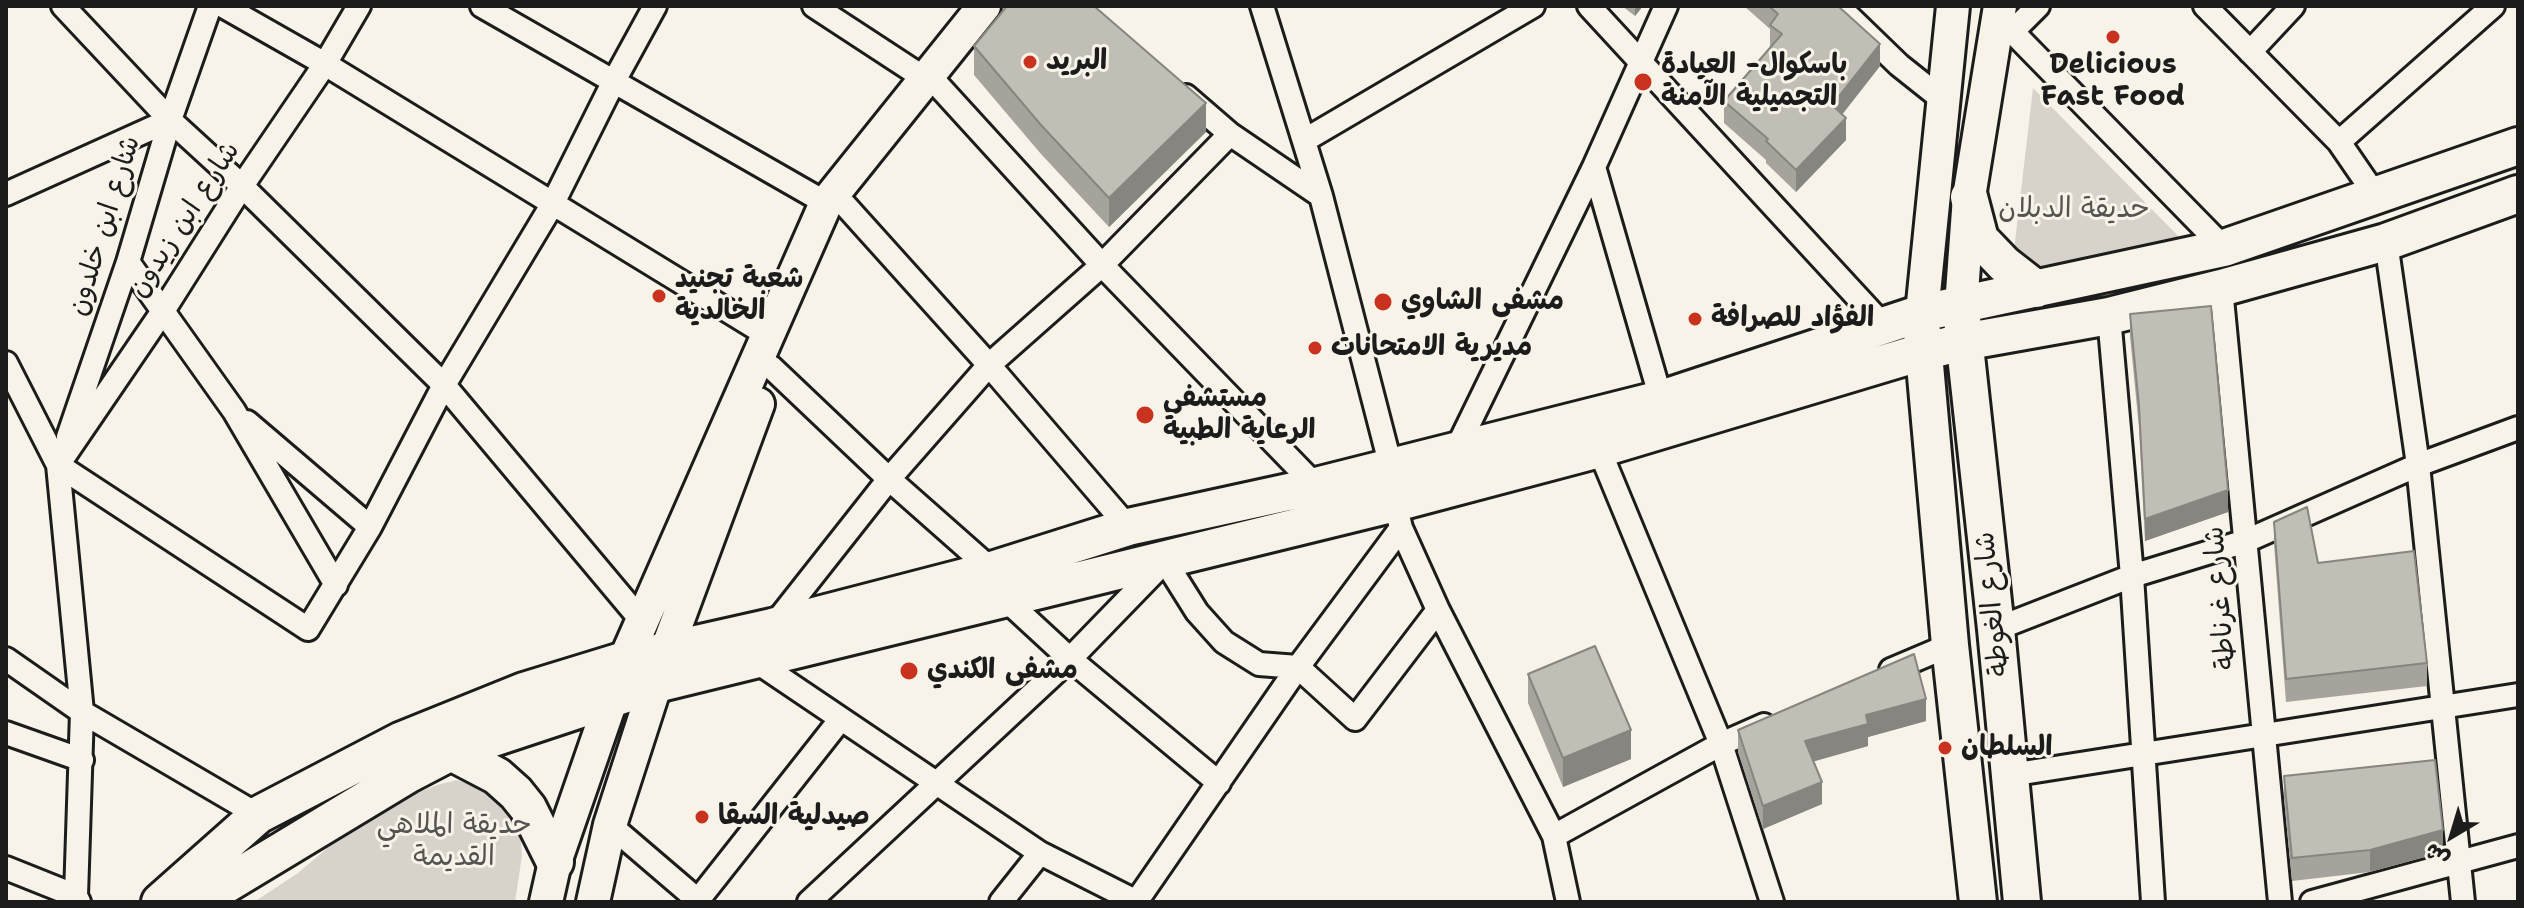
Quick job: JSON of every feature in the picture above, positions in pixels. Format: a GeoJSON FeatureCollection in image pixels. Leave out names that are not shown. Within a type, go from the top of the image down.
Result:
{"type":"FeatureCollection","features":[{"type":"Feature","properties":{"kind":"main road"},"geometry":{"type":"LineString","coordinates":[[546,902],[555,862],[625,660],[766,334],[836,204],[984,6]]}},
{"type":"Feature","properties":{"kind":"main road"},"geometry":{"type":"LineString","coordinates":[[930,80],[997,6]]}},
{"type":"Feature","properties":{"kind":"main road"},"geometry":{"type":"LineString","coordinates":[[1953,6],[1922,313],[1922,352],[1978,902]]}},
{"type":"Feature","properties":{"kind":"main road"},"geometry":{"type":"LineString","coordinates":[[1961,306],[1969,197],[2004,19]]}},
{"type":"Feature","properties":{"kind":"main road"},"geometry":{"type":"LineString","coordinates":[[160,902],[258,815],[400,741],[524,691],[625,660],[661,668],[754,660],[998,585],[1128,527],[1316,486],[1661,399],[1922,313],[2224,248],[2518,146]]}},
{"type":"Feature","properties":{"kind":"main road"},"geometry":{"type":"LineString","coordinates":[[197,902],[407,775],[451,752],[611,698],[661,668],[772,627],[998,585],[1165,561],[1398,516],[1599,449],[1922,352],[2109,316],[2221,288],[2386,242],[2518,194]]}},
{"type":"Feature","properties":{"kind":"main road"},"geometry":{"type":"LineString","coordinates":[[1969,197],[1980,239],[2004,264],[2036,289]]}},
{"type":"Feature","properties":{"kind":"main road"},"geometry":{"type":"LineString","coordinates":[[593,902],[610,825],[661,668],[771,367],[836,204]]}},
{"type":"Feature","properties":{"kind":"main road","name":"شارع الغوطة"},"geometry":{"type":"LineString","coordinates":[[1961,306],[2022,902]]}},
{"type":"Feature","properties":{"kind":"main road"},"geometry":{"type":"LineString","coordinates":[[451,752],[497,776],[516,793],[528,808],[555,862]]}},
{"type":"Feature","properties":{"kind":"street"},"geometry":{"type":"LineString","coordinates":[[63,6],[170,120],[242,186],[444,385],[641,620]]}},
{"type":"Feature","properties":{"kind":"street","name":"شارع ابن خلدون"},"geometry":{"type":"LineString","coordinates":[[58,465],[128,262],[170,120],[210,6]]}},
{"type":"Feature","properties":{"kind":"street"},"geometry":{"type":"LineString","coordinates":[[223,6],[325,64],[766,334]]}},
{"type":"Feature","properties":{"kind":"street","name":"شارع ابن زيدون"},"geometry":{"type":"LineString","coordinates":[[58,465],[325,64],[359,6]]}},
{"type":"Feature","properties":{"kind":"street"},"geometry":{"type":"LineString","coordinates":[[482,6],[836,204],[989,365],[1128,527]]}},
{"type":"Feature","properties":{"kind":"street"},"geometry":{"type":"LineString","coordinates":[[58,465],[308,629],[370,527],[444,385],[552,205],[655,6]]}},
{"type":"Feature","properties":{"kind":"street"},"geometry":{"type":"LineString","coordinates":[[814,6],[930,80],[1102,265],[1316,486]]}},
{"type":"Feature","properties":{"kind":"street"},"geometry":{"type":"LineString","coordinates":[[1263,6],[1321,196],[1391,467]]}},
{"type":"Feature","properties":{"kind":"street"},"geometry":{"type":"LineString","coordinates":[[1305,140],[1533,6]]}},
{"type":"Feature","properties":{"kind":"street"},"geometry":{"type":"LineString","coordinates":[[1589,6],[1884,326]]}},
{"type":"Feature","properties":{"kind":"street"},"geometry":{"type":"LineString","coordinates":[[1456,450],[1594,167],[1666,6]]}},
{"type":"Feature","properties":{"kind":"street"},"geometry":{"type":"LineString","coordinates":[[1838,6],[1888,56],[1943,100]]}},
{"type":"Feature","properties":{"kind":"street"},"geometry":{"type":"LineString","coordinates":[[2038,6],[2004,19],[2224,248]]}},
{"type":"Feature","properties":{"kind":"street"},"geometry":{"type":"LineString","coordinates":[[2205,6],[2339,142],[2376,196]]}},
{"type":"Feature","properties":{"kind":"street"},"geometry":{"type":"LineString","coordinates":[[2250,52],[2293,6]]}},
{"type":"Feature","properties":{"kind":"street"},"geometry":{"type":"LineString","coordinates":[[2339,142],[2493,6]]}},
{"type":"Feature","properties":{"kind":"street"},"geometry":{"type":"LineString","coordinates":[[1173,85],[1230,134],[1321,196]]}},
{"type":"Feature","properties":{"kind":"street"},"geometry":{"type":"LineString","coordinates":[[6,194],[170,120]]}},
{"type":"Feature","properties":{"kind":"street"},"geometry":{"type":"LineString","coordinates":[[772,627],[889,479],[989,365],[1102,265],[1230,134]]}},
{"type":"Feature","properties":{"kind":"street"},"geometry":{"type":"LineString","coordinates":[[1594,167],[1661,399]]}},
{"type":"Feature","properties":{"kind":"street"},"geometry":{"type":"LineString","coordinates":[[2386,242],[2418,465],[2463,902]]}},
{"type":"Feature","properties":{"kind":"street"},"geometry":{"type":"LineString","coordinates":[[128,262],[234,411],[336,585]]}},
{"type":"Feature","properties":{"kind":"street","name":"شارع غرناطة"},"geometry":{"type":"LineString","coordinates":[[2221,288],[2280,902]]}},
{"type":"Feature","properties":{"kind":"street"},"geometry":{"type":"LineString","coordinates":[[2109,316],[2132,576],[2153,902]]}},
{"type":"Feature","properties":{"kind":"street"},"geometry":{"type":"LineString","coordinates":[[6,363],[58,465],[82,712],[78,899],[6,868]]}},
{"type":"Feature","properties":{"kind":"street"},"geometry":{"type":"LineString","coordinates":[[771,367],[998,585],[1070,659],[1219,783]]}},
{"type":"Feature","properties":{"kind":"street"},"geometry":{"type":"LineString","coordinates":[[234,411],[370,527]]}},
{"type":"Feature","properties":{"kind":"street"},"geometry":{"type":"LineString","coordinates":[[1996,629],[2132,576],[2246,541],[2418,465],[2518,428]]}},
{"type":"Feature","properties":{"kind":"street"},"geometry":{"type":"LineString","coordinates":[[1599,449],[1721,744],[1772,902]]}},
{"type":"Feature","properties":{"kind":"street"},"geometry":{"type":"LineString","coordinates":[[1398,516],[1438,610],[1554,836],[1568,902]]}},
{"type":"Feature","properties":{"kind":"street"},"geometry":{"type":"LineString","coordinates":[[754,660],[1040,853],[1136,902],[1398,516]]}},
{"type":"Feature","properties":{"kind":"street"},"geometry":{"type":"LineString","coordinates":[[809,902],[1070,659],[1165,561],[1197,612],[1224,642],[1259,664],[1298,667],[1355,719],[1438,610]]}},
{"type":"Feature","properties":{"kind":"street"},"geometry":{"type":"LineString","coordinates":[[1878,676],[1950,645]]}},
{"type":"Feature","properties":{"kind":"street"},"geometry":{"type":"LineString","coordinates":[[8,658],[82,712],[258,815]]}},
{"type":"Feature","properties":{"kind":"street"},"geometry":{"type":"LineString","coordinates":[[2010,775],[2518,695]]}},
{"type":"Feature","properties":{"kind":"street"},"geometry":{"type":"LineString","coordinates":[[1554,836],[1721,744],[1778,719]]}},
{"type":"Feature","properties":{"kind":"street"},"geometry":{"type":"LineString","coordinates":[[610,825],[699,901],[840,720]]}},
{"type":"Feature","properties":{"kind":"street"},"geometry":{"type":"LineString","coordinates":[[6,733],[82,760]]}},
{"type":"Feature","properties":{"kind":"street"},"geometry":{"type":"LineString","coordinates":[[2312,902],[2518,846]]}},
{"type":"Feature","properties":{"kind":"street"},"geometry":{"type":"LineString","coordinates":[[1001,902],[1040,853]]}},
{"type":"Feature","properties":{"kind":"green space","name":"حديقة الدبلان"},"geometry":{"type":"Polygon","coordinates":[[[2033,88],[2183,241],[2037,275],[2014,251],[2033,88]]]}},
{"type":"Feature","properties":{"kind":"green space","name":"حديقة الملاهي القديمة"},"geometry":{"type":"Polygon","coordinates":[[[457,780],[488,791],[519,817],[522,856],[515,902],[254,902],[298,873],[345,833],[395,802],[457,780]]]}},
{"type":"Feature","properties":{"kind":"building"},"geometry":{"type":"Polygon","coordinates":[[[1007,6],[1094,6],[1206,103],[1109,198],[974,46],[1007,6]]]}},
{"type":"Feature","properties":{"kind":"building"},"geometry":{"type":"Polygon","coordinates":[[[1769,6],[1838,6],[1880,44],[1832,105],[1846,118],[1796,170],[1766,141],[1768,139],[1724,101],[1782,34],[1770,25],[1778,14],[1769,6]]]}},
{"type":"Feature","properties":{"kind":"building"},"geometry":{"type":"Polygon","coordinates":[[[2211,306],[2228,490],[2145,519],[2130,314],[2211,306]]]}},
{"type":"Feature","properties":{"kind":"building"},"geometry":{"type":"Polygon","coordinates":[[[2307,507],[2318,563],[2414,551],[2427,663],[2286,679],[2274,522],[2307,507]]]}},
{"type":"Feature","properties":{"kind":"building"},"geometry":{"type":"Polygon","coordinates":[[[1595,646],[1631,730],[1563,758],[1528,674],[1595,646]]]}},
{"type":"Feature","properties":{"kind":"building"},"geometry":{"type":"Polygon","coordinates":[[[1914,654],[1926,699],[1866,715],[1868,724],[1805,741],[1822,782],[1763,806],[1738,730],[1914,654]]]}},
{"type":"Feature","properties":{"kind":"building"},"geometry":{"type":"Polygon","coordinates":[[[2435,760],[2443,830],[2370,850],[2292,858],[2284,776],[2435,760]]]}},
{"type":"Feature","properties":{"kind":"place","name":"Delicious Fast Food"},"geometry":{"type":"Point","coordinates":[2113,37]}},
{"type":"Feature","properties":{"kind":"place","name":"البريد"},"geometry":{"type":"Point","coordinates":[1030,62]}},
{"type":"Feature","properties":{"kind":"place","name":"باسكوال- العيادة التجميلية الآمنة"},"geometry":{"type":"Point","coordinates":[1643,82]}},
{"type":"Feature","properties":{"kind":"place","name":"شعبة تجنيد الخالدية"},"geometry":{"type":"Point","coordinates":[659,296]}},
{"type":"Feature","properties":{"kind":"place","name":"مشفى الشاوي"},"geometry":{"type":"Point","coordinates":[1383,302]}},
{"type":"Feature","properties":{"kind":"place","name":"الفؤاد للصرافة"},"geometry":{"type":"Point","coordinates":[1695,319]}},
{"type":"Feature","properties":{"kind":"place","name":"مديرية الامتحانات"},"geometry":{"type":"Point","coordinates":[1315,348]}},
{"type":"Feature","properties":{"kind":"place","name":"مستشفى الرعاية الطبية"},"geometry":{"type":"Point","coordinates":[1145,415]}},
{"type":"Feature","properties":{"kind":"place","name":"مشفى الكندي"},"geometry":{"type":"Point","coordinates":[909,671]}},
{"type":"Feature","properties":{"kind":"place","name":"السلطان"},"geometry":{"type":"Point","coordinates":[1945,748]}},
{"type":"Feature","properties":{"kind":"place","name":"صيدلية السقا"},"geometry":{"type":"Point","coordinates":[702,817]}}]}
